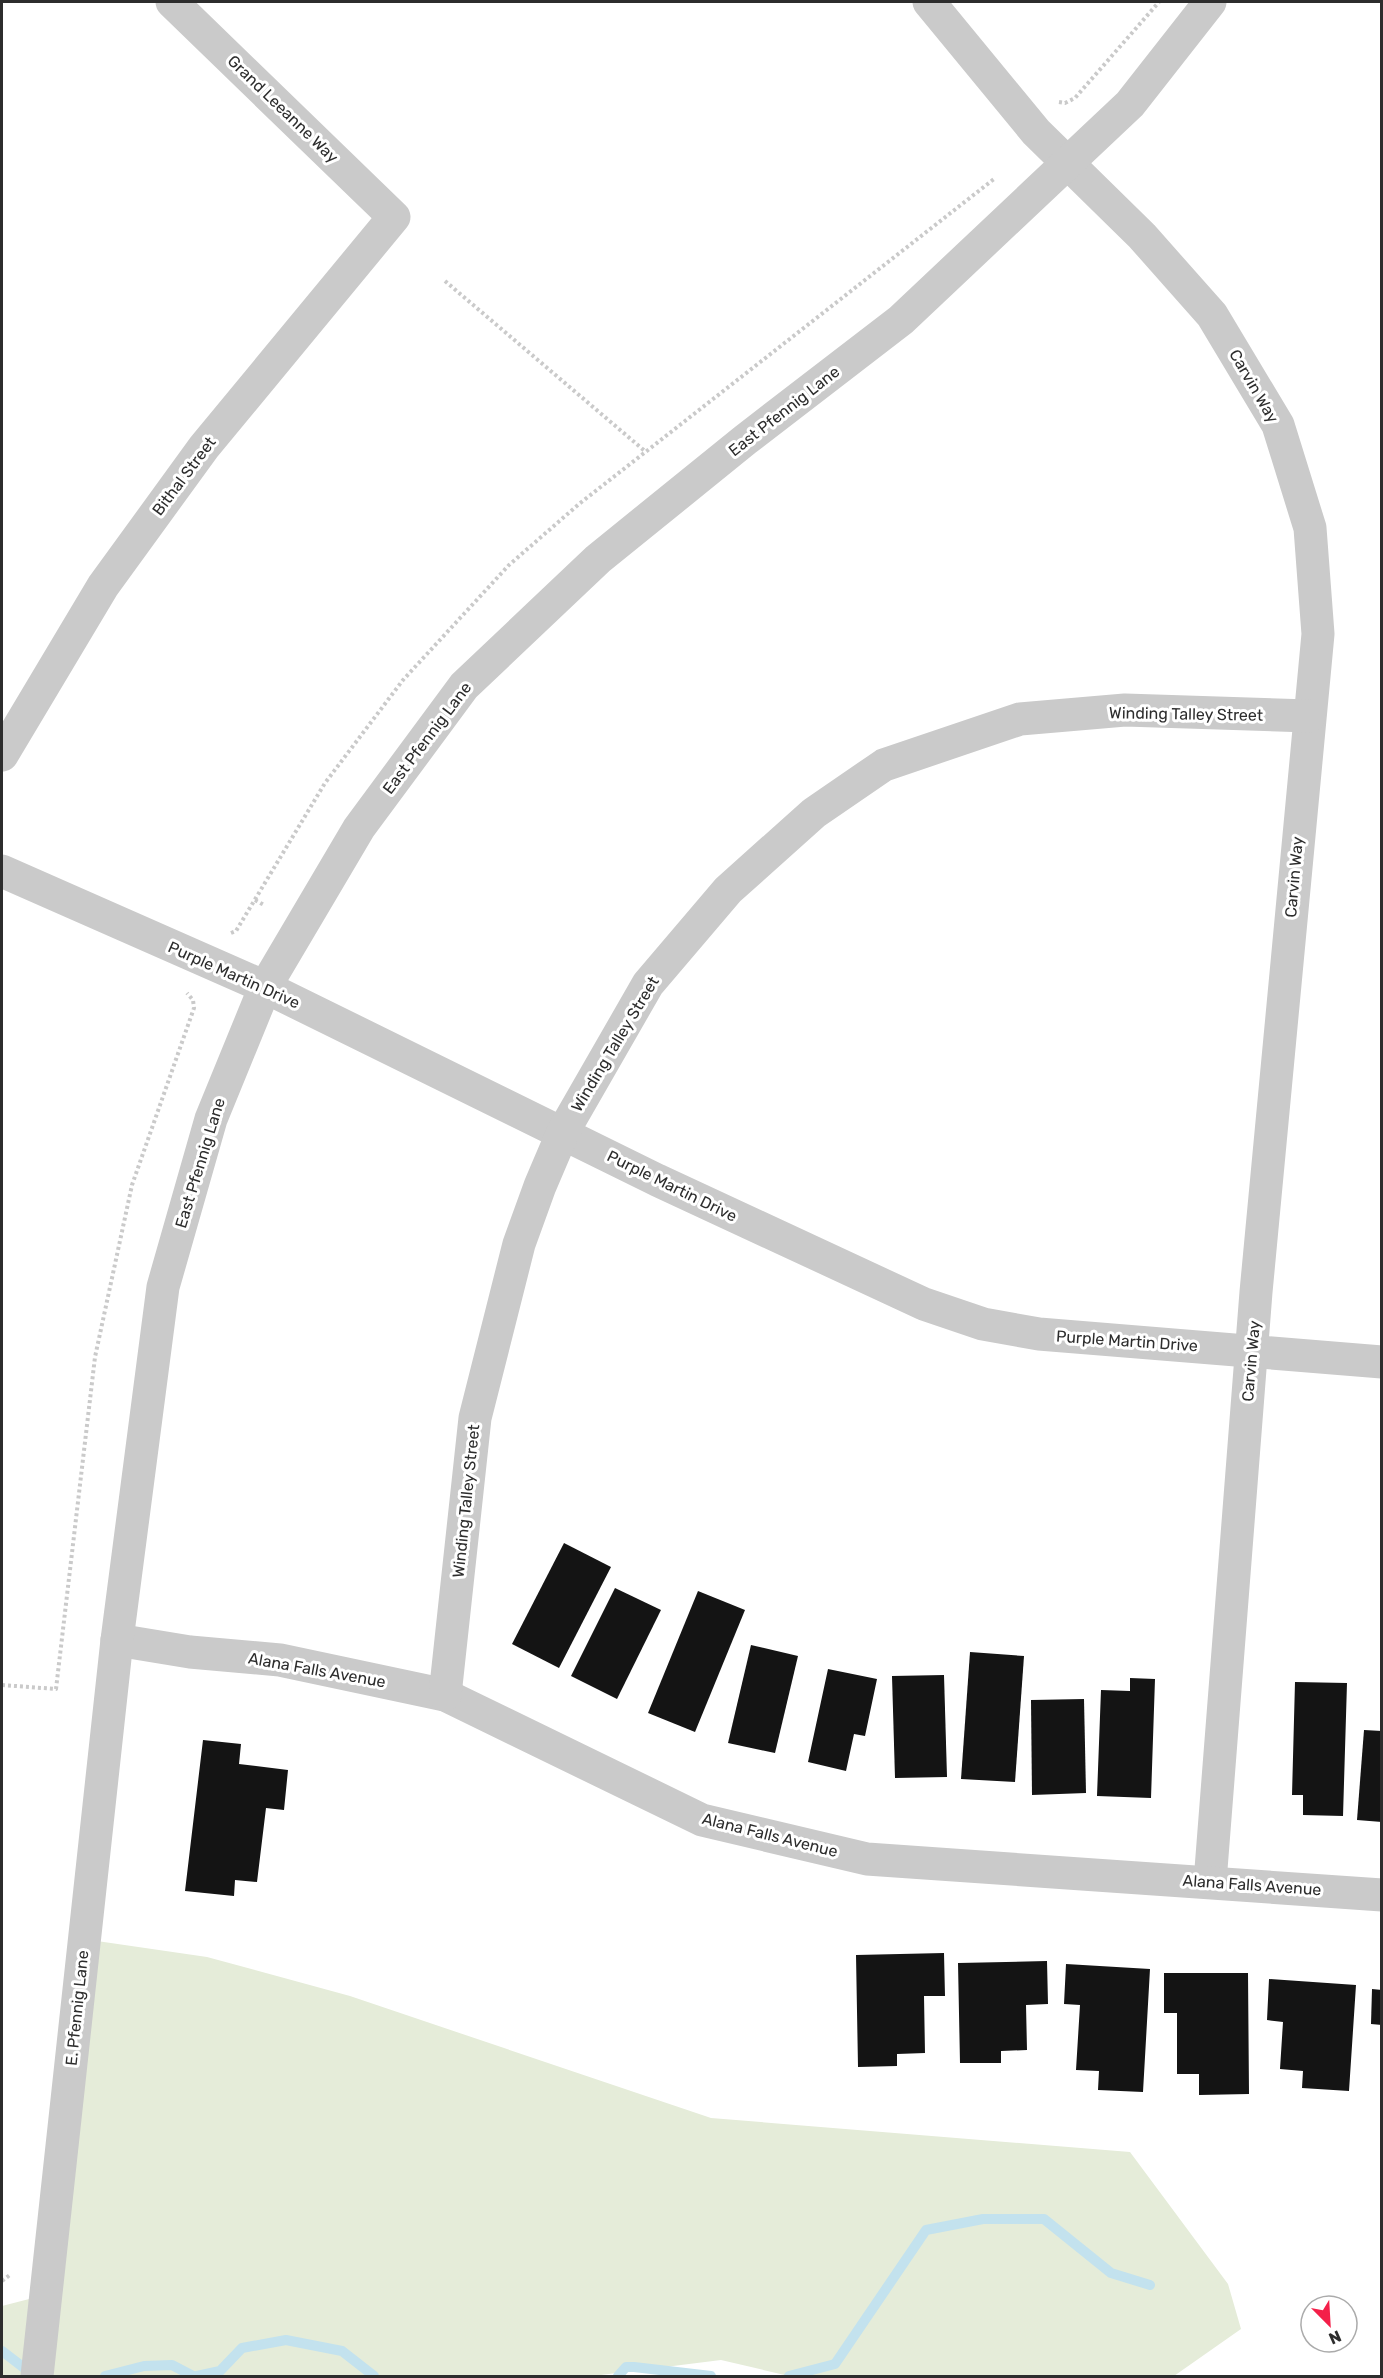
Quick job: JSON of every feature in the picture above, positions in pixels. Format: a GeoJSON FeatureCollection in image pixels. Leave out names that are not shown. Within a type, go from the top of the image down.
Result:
{"type":"FeatureCollection","features":[{"type":"Feature","properties":{"kind":"street","name":"Grand Leeanne Way"},"geometry":{"type":"LineString","coordinates":[[172,2],[394,217]]}},
{"type":"Feature","properties":{"kind":"street","name":"Carvin Way"},"geometry":{"type":"LineString","coordinates":[[929,2],[1036,132],[1067,165],[1142,236],[1212,315],[1278,425],[1310,528],[1318,634],[1251,1350],[1210,1882]]}},
{"type":"Feature","properties":{"kind":"street","name":"East Pfennig Lane"},"geometry":{"type":"LineString","coordinates":[[117,1640],[163,1287],[211,1119],[265,987],[359,828],[464,686],[598,559],[745,440],[902,320],[1130,105],[1210,2]]}},
{"type":"Feature","properties":{"kind":"street","name":"Bithal Street"},"geometry":{"type":"LineString","coordinates":[[2,755],[103,586],[204,447],[394,217]]}},
{"type":"Feature","properties":{"kind":"street","name":"Winding Talley Street"},"geometry":{"type":"LineString","coordinates":[[445,1695],[475,1418],[519,1244],[563,1132],[648,984],[728,890],[814,813],[884,765],[1020,719],[1125,710],[1309,717]]}},
{"type":"Feature","properties":{"kind":"street","name":"Purple Martin Drive"},"geometry":{"type":"LineString","coordinates":[[2,871],[265,987],[657,1180],[924,1304],[983,1324],[1039,1334],[1382,1362]]}},
{"type":"Feature","properties":{"kind":"street","name":"Alana Falls Avenue"},"geometry":{"type":"LineString","coordinates":[[117,1640],[190,1652],[280,1660],[445,1695],[702,1820],[867,1859],[1382,1896]]}},
{"type":"Feature","properties":{"kind":"street","name":"E. Pfennig Lane"},"geometry":{"type":"LineString","coordinates":[[37,2376],[117,1640]]}},
{"type":"Feature","properties":{"kind":"path"},"geometry":{"type":"LineString","coordinates":[[1055,101],[1065,103],[1075,98],[1159,2]]}},
{"type":"Feature","properties":{"kind":"path"},"geometry":{"type":"LineString","coordinates":[[445,282],[646,452]]}},
{"type":"Feature","properties":{"kind":"path"},"geometry":{"type":"LineString","coordinates":[[255,900],[264,905]]}},
{"type":"Feature","properties":{"kind":"path"},"geometry":{"type":"LineString","coordinates":[[2,1685],[56,1689],[95,1357],[132,1185],[194,1008],[193,1000],[180,986]]}},
{"type":"Feature","properties":{"kind":"green space"},"geometry":{"type":"Polygon","coordinates":[[[97,1941],[207,1957],[350,1996],[711,2118],[1130,2152],[1228,2284],[1241,2329],[1174,2376],[789,2376],[721,2360],[593,2376],[2,2376],[2,2306],[33,2298],[97,1941]]]}},
{"type":"Feature","properties":{"kind":"building"},"geometry":{"type":"Polygon","coordinates":[[[564,1543],[611,1567],[559,1668],[512,1644],[564,1543]]]}},
{"type":"Feature","properties":{"kind":"building"},"geometry":{"type":"Polygon","coordinates":[[[615,1588],[661,1610],[617,1699],[571,1676],[615,1588]]]}},
{"type":"Feature","properties":{"kind":"building"},"geometry":{"type":"Polygon","coordinates":[[[698,1591],[745,1610],[695,1732],[648,1713],[698,1591]]]}},
{"type":"Feature","properties":{"kind":"building"},"geometry":{"type":"Polygon","coordinates":[[[751,1645],[798,1656],[775,1753],[728,1743],[751,1645]]]}},
{"type":"Feature","properties":{"kind":"building"},"geometry":{"type":"Polygon","coordinates":[[[970,1652],[1024,1656],[1015,1782],[961,1779],[970,1652]]]}},
{"type":"Feature","properties":{"kind":"building"},"geometry":{"type":"Polygon","coordinates":[[[828,1669],[877,1679],[865,1736],[854,1734],[846,1771],[808,1762],[828,1669]]]}},
{"type":"Feature","properties":{"kind":"building"},"geometry":{"type":"Polygon","coordinates":[[[944,1675],[947,1777],[895,1778],[892,1676],[944,1675]]]}},
{"type":"Feature","properties":{"kind":"building"},"geometry":{"type":"Polygon","coordinates":[[[1130,1678],[1155,1679],[1151,1798],[1097,1796],[1101,1690],[1130,1691],[1130,1678]]]}},
{"type":"Feature","properties":{"kind":"building"},"geometry":{"type":"Polygon","coordinates":[[[1295,1682],[1347,1683],[1343,1816],[1303,1815],[1303,1795],[1292,1795],[1295,1682]]]}},
{"type":"Feature","properties":{"kind":"building"},"geometry":{"type":"Polygon","coordinates":[[[1084,1699],[1086,1793],[1032,1795],[1031,1700],[1084,1699]]]}},
{"type":"Feature","properties":{"kind":"building"},"geometry":{"type":"Polygon","coordinates":[[[1364,1730],[1382,1731],[1382,1822],[1357,1820],[1364,1730]]]}},
{"type":"Feature","properties":{"kind":"building"},"geometry":{"type":"Polygon","coordinates":[[[203,1740],[241,1744],[239,1764],[288,1770],[284,1810],[266,1808],[257,1882],[235,1880],[234,1896],[185,1891],[203,1740]]]}},
{"type":"Feature","properties":{"kind":"building"},"geometry":{"type":"Polygon","coordinates":[[[944,1953],[945,1996],[924,1996],[925,2053],[897,2054],[897,2066],[858,2067],[856,1955],[944,1953]]]}},
{"type":"Feature","properties":{"kind":"building"},"geometry":{"type":"Polygon","coordinates":[[[1047,1961],[1048,2004],[1026,2005],[1027,2050],[1001,2051],[1001,2063],[960,2063],[958,1963],[1047,1961]]]}},
{"type":"Feature","properties":{"kind":"building"},"geometry":{"type":"Polygon","coordinates":[[[1066,1964],[1150,1969],[1143,2092],[1098,2090],[1099,2071],[1076,2070],[1080,2005],[1064,2004],[1066,1964]]]}},
{"type":"Feature","properties":{"kind":"building"},"geometry":{"type":"Polygon","coordinates":[[[1164,1973],[1248,1973],[1249,2094],[1199,2095],[1199,2074],[1177,2074],[1177,2013],[1164,2013],[1164,1973]]]}},
{"type":"Feature","properties":{"kind":"building"},"geometry":{"type":"Polygon","coordinates":[[[1269,1979],[1356,1985],[1349,2091],[1302,2088],[1303,2071],[1280,2069],[1283,2022],[1267,2020],[1269,1979]]]}},
{"type":"Feature","properties":{"kind":"building"},"geometry":{"type":"Polygon","coordinates":[[[1372,1989],[1382,1990],[1382,2025],[1371,2024],[1372,1989]]]}},
{"type":"Feature","properties":{"kind":"waterway"},"geometry":{"type":"LineString","coordinates":[[789,2376],[835,2364],[926,2230],[983,2219],[1044,2219],[1111,2273],[1150,2285]]}},
{"type":"Feature","properties":{"kind":"waterway"},"geometry":{"type":"LineString","coordinates":[[197,2376],[220,2371],[242,2348],[286,2340],[342,2351],[374,2376]]}},
{"type":"Feature","properties":{"kind":"waterway"},"geometry":{"type":"LineString","coordinates":[[2,2351],[32,2374]]}},
{"type":"Feature","properties":{"kind":"waterway"},"geometry":{"type":"LineString","coordinates":[[105,2376],[144,2366],[172,2365],[193,2376]]}},
{"type":"Feature","properties":{"kind":"waterway"},"geometry":{"type":"LineString","coordinates":[[618,2376],[626,2367],[711,2376]]}}]}
